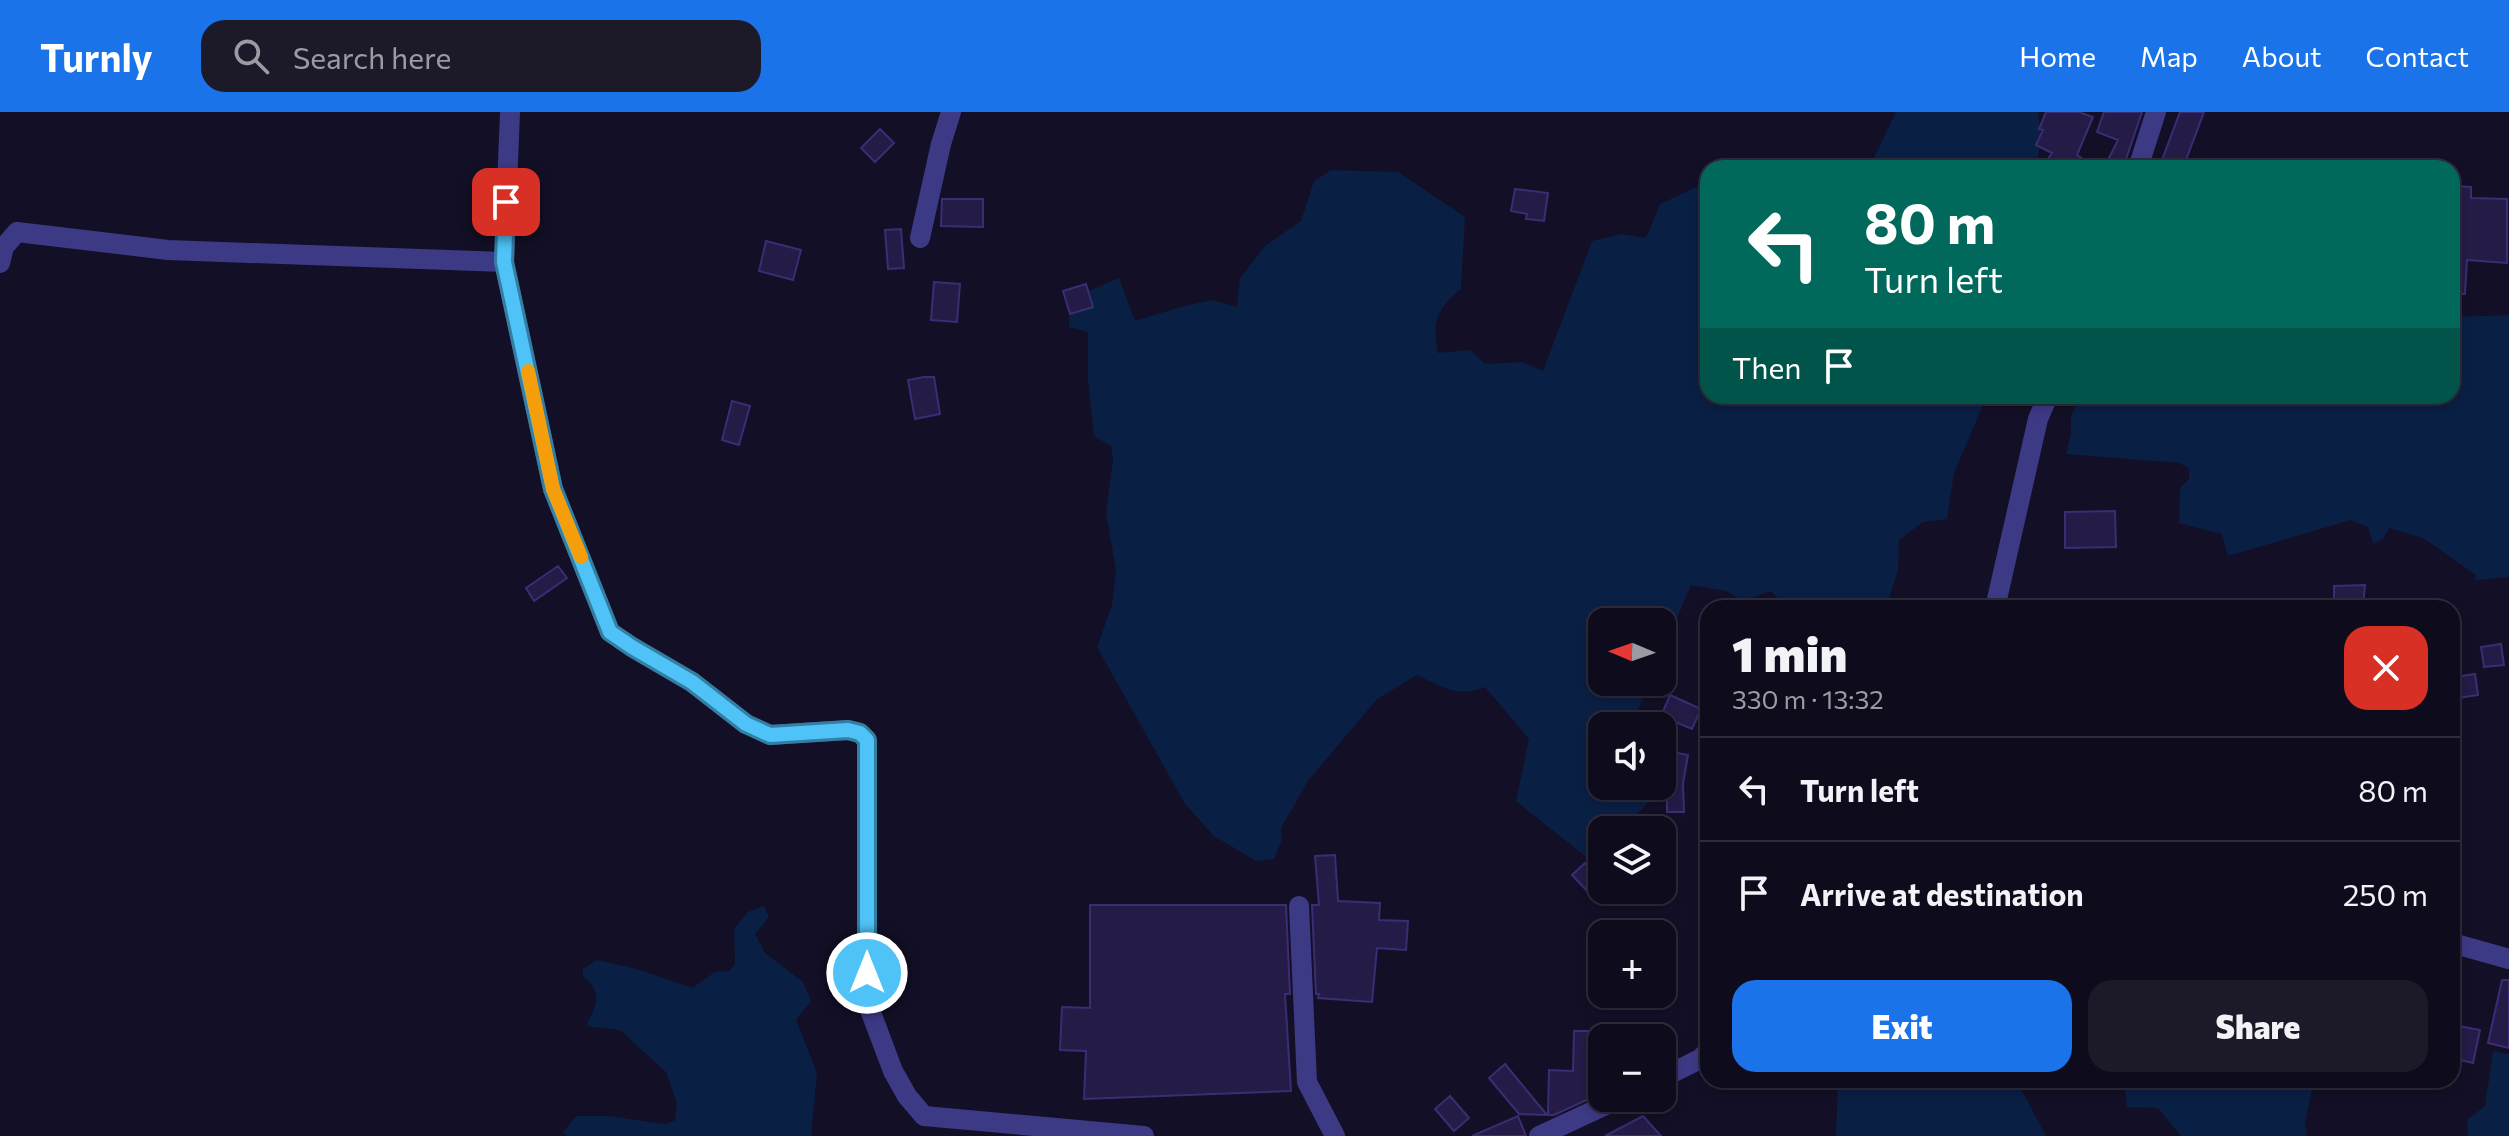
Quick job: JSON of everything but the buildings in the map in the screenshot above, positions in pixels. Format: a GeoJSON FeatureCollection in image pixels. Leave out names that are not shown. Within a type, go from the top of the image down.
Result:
{"type":"FeatureCollection","features":[{"type":"Feature","properties":{"kind":"street"},"geometry":{"type":"LineString","coordinates":[[510,112],[504,262],[553,489],[610,632],[692,682],[746,724],[770,735],[848,730],[860,733],[867,740],[867,1002],[893,1071],[907,1096],[924,1116],[1144,1136]]}},
{"type":"Feature","properties":{"kind":"street"},"geometry":{"type":"LineString","coordinates":[[920,238],[951,112]]}},
{"type":"Feature","properties":{"kind":"street"},"geometry":{"type":"LineString","coordinates":[[2141,160],[2156,112]]}},
{"type":"Feature","properties":{"kind":"street"},"geometry":{"type":"LineString","coordinates":[[0,263],[4,247],[17,232],[168,250],[504,262]]}},
{"type":"Feature","properties":{"kind":"street"},"geometry":{"type":"LineString","coordinates":[[1997,600],[2038,419],[2045,404]]}},
{"type":"Feature","properties":{"kind":"street"},"geometry":{"type":"LineString","coordinates":[[1299,906],[1307,1082],[1335,1136]]}},
{"type":"Feature","properties":{"kind":"street"},"geometry":{"type":"LineString","coordinates":[[2460,945],[2509,959]]}},
{"type":"Feature","properties":{"kind":"street"},"geometry":{"type":"LineString","coordinates":[[1676,1071],[1700,1059]]}},
{"type":"Feature","properties":{"kind":"street"},"geometry":{"type":"LineString","coordinates":[[1539,1136],[1591,1112]]}},
{"type":"Feature","properties":{"kind":"water"},"geometry":{"type":"Polygon","coordinates":[[[1896,112],[2038,112],[2041,135],[2038,160],[1873,160],[1896,112]]]}},
{"type":"Feature","properties":{"kind":"water"},"geometry":{"type":"Polygon","coordinates":[[[1331,170],[1398,172],[1465,217],[1461,289],[1446,303],[1438,317],[1438,353],[1470,350],[1485,364],[1523,362],[1543,371],[1592,241],[1622,234],[1646,238],[1660,204],[1700,185],[1700,404],[1984,404],[1954,473],[1947,519],[1923,522],[1899,540],[1898,570],[1889,600],[1779,600],[1771,591],[1741,600],[1726,591],[1691,585],[1676,620],[1676,608],[1588,608],[1588,696],[1644,696],[1637,712],[1588,712],[1588,800],[1650,800],[1636,816],[1588,816],[1588,858],[1516,801],[1529,739],[1485,687],[1458,691],[1417,675],[1377,699],[1308,781],[1281,828],[1282,839],[1274,859],[1256,861],[1214,836],[1185,804],[1097,647],[1112,605],[1116,570],[1106,513],[1113,460],[1111,446],[1094,436],[1088,381],[1088,332],[1069,327],[1069,307],[1079,295],[1119,278],[1135,321],[1212,300],[1237,307],[1240,278],[1266,245],[1301,221],[1314,181],[1331,170]]]}},
{"type":"Feature","properties":{"kind":"water"},"geometry":{"type":"Polygon","coordinates":[[[2509,315],[2509,577],[2475,580],[2476,575],[2423,538],[2389,528],[2383,539],[2373,544],[2368,527],[2351,520],[2228,556],[2222,534],[2179,523],[2180,488],[2189,479],[2189,469],[2180,463],[2066,454],[2071,417],[2077,404],[2460,404],[2460,317],[2509,315]]]}},
{"type":"Feature","properties":{"kind":"water"},"geometry":{"type":"Polygon","coordinates":[[[764,906],[769,917],[755,934],[765,953],[803,982],[811,1001],[796,1020],[817,1073],[811,1136],[567,1136],[563,1132],[576,1116],[609,1116],[664,1124],[675,1121],[677,1104],[666,1072],[620,1030],[586,1026],[593,1012],[596,994],[583,976],[583,969],[597,960],[637,969],[692,988],[715,972],[729,971],[735,964],[734,929],[748,912],[764,906]]]}},
{"type":"Feature","properties":{"kind":"water"},"geometry":{"type":"Polygon","coordinates":[[[2493,1051],[2509,1054],[2509,1136],[2468,1136],[2467,1120],[2485,1106],[2493,1051]]]}},
{"type":"Feature","properties":{"kind":"water"},"geometry":{"type":"Polygon","coordinates":[[[1838,1088],[2020,1088],[2046,1136],[1836,1136],[1838,1088]]]}},
{"type":"Feature","properties":{"kind":"water"},"geometry":{"type":"Polygon","coordinates":[[[2125,1088],[2312,1088],[2305,1123],[2307,1136],[2181,1136],[2158,1108],[2127,1107],[2125,1088]]]}},
{"type":"Feature","properties":{"kind":"slow traffic"},"geometry":{"type":"LineString","coordinates":[[528,371],[553,489],[581,557]]}},
{"type":"Feature","properties":{"kind":"route"},"geometry":{"type":"LineString","coordinates":[[506,202],[504,262],[553,489],[610,632],[692,682],[746,724],[770,735],[848,730],[860,733],[867,740],[867,973]]}}]}
